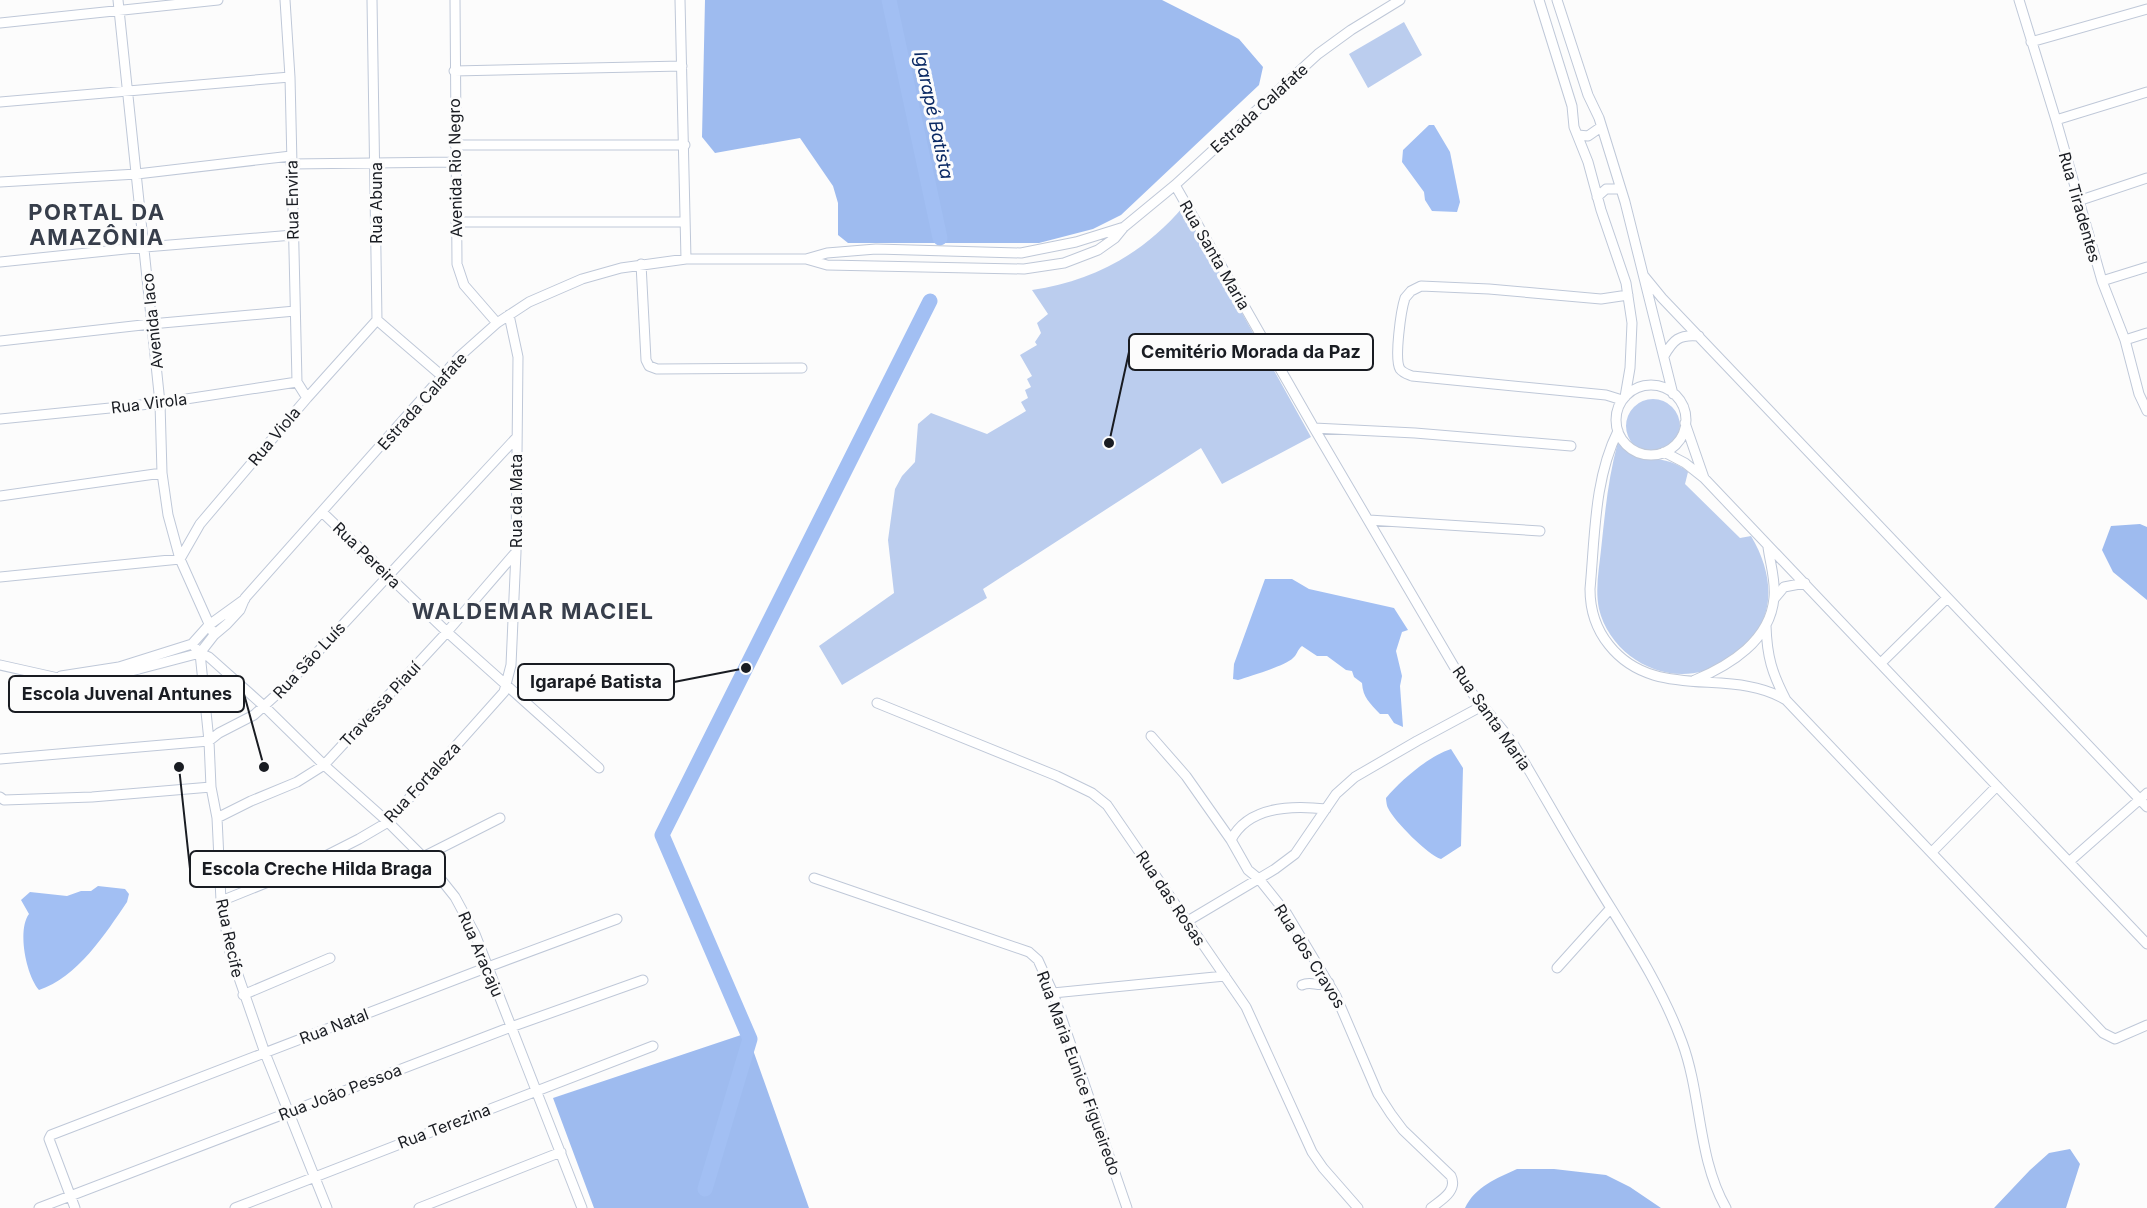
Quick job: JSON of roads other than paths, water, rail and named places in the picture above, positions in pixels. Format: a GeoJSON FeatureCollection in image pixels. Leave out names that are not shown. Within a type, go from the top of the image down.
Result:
{"type":"FeatureCollection","features":[{"type":"Feature","properties":{"kind":"street","name":"Avenida Iaco"},"geometry":{"type":"LineString","coordinates":[[118,0],[145,247],[160,403],[162,473],[169,522],[180,558],[214,634]]}},
{"type":"Feature","properties":{"kind":"street"},"geometry":{"type":"LineString","coordinates":[[0,23],[218,0]]}},
{"type":"Feature","properties":{"kind":"street","name":"Rua Envira"},"geometry":{"type":"LineString","coordinates":[[285,0],[290,77],[297,382]]}},
{"type":"Feature","properties":{"kind":"street","name":"Rua Abuna"},"geometry":{"type":"LineString","coordinates":[[372,0],[377,320]]}},
{"type":"Feature","properties":{"kind":"street","name":"Avenida Rio Negro"},"geometry":{"type":"LineString","coordinates":[[455,0],[457,264],[464,285],[497,323]]}},
{"type":"Feature","properties":{"kind":"street"},"geometry":{"type":"LineString","coordinates":[[680,0],[686,259]]}},
{"type":"Feature","properties":{"kind":"street","name":"Estrada Calafate"},"geometry":{"type":"LineString","coordinates":[[806,259],[827,265],[874,264],[1024,269],[1064,263],[1108,244],[1124,227],[1175,185],[1318,54],[1351,30],[1400,0]]}},
{"type":"Feature","properties":{"kind":"street"},"geometry":{"type":"LineString","coordinates":[[1539,0],[1570,101],[1573,122],[1588,162],[1628,295],[1632,340],[1624,399]]}},
{"type":"Feature","properties":{"kind":"street"},"geometry":{"type":"LineString","coordinates":[[1557,0],[1621,189],[1673,394]]}},
{"type":"Feature","properties":{"kind":"street","name":"Rua Tiradentes"},"geometry":{"type":"LineString","coordinates":[[2019,0],[2102,281],[2125,340],[2139,394],[2147,411]]}},
{"type":"Feature","properties":{"kind":"street"},"geometry":{"type":"LineString","coordinates":[[2031,42],[2147,9]]}},
{"type":"Feature","properties":{"kind":"street"},"geometry":{"type":"LineString","coordinates":[[454,70],[682,66]]}},
{"type":"Feature","properties":{"kind":"street"},"geometry":{"type":"LineString","coordinates":[[0,102],[290,77]]}},
{"type":"Feature","properties":{"kind":"street"},"geometry":{"type":"LineString","coordinates":[[2056,120],[2147,92]]}},
{"type":"Feature","properties":{"kind":"street"},"geometry":{"type":"LineString","coordinates":[[1578,135],[1588,136],[1601,127]]}},
{"type":"Feature","properties":{"kind":"street"},"geometry":{"type":"LineString","coordinates":[[455,145],[685,145]]}},
{"type":"Feature","properties":{"kind":"street"},"geometry":{"type":"LineString","coordinates":[[0,182],[137,174],[291,160],[455,162]]}},
{"type":"Feature","properties":{"kind":"street"},"geometry":{"type":"LineString","coordinates":[[2078,201],[2147,178]]}},
{"type":"Feature","properties":{"kind":"street","name":"Rua Santa Maria"},"geometry":{"type":"LineString","coordinates":[[1175,185],[1459,675],[1514,745],[1660,992],[1682,1042],[1691,1075],[1708,1166],[1726,1208]]}},
{"type":"Feature","properties":{"kind":"street"},"geometry":{"type":"LineString","coordinates":[[1597,197],[1606,189],[1621,189]]}},
{"type":"Feature","properties":{"kind":"street"},"geometry":{"type":"LineString","coordinates":[[456,222],[685,222]]}},
{"type":"Feature","properties":{"kind":"street","name":"Estrada Calafate"},"geometry":{"type":"LineString","coordinates":[[192,644],[209,625],[245,598],[460,356],[497,323],[555,290],[602,273],[641,264],[686,259],[806,259],[827,253],[876,249],[1021,253],[1076,242],[1124,227]]}},
{"type":"Feature","properties":{"kind":"street"},"geometry":{"type":"LineString","coordinates":[[0,262],[293,235]]}},
{"type":"Feature","properties":{"kind":"street"},"geometry":{"type":"LineString","coordinates":[[641,264],[646,360],[650,366],[657,369],[802,368]]}},
{"type":"Feature","properties":{"kind":"street"},"geometry":{"type":"LineString","coordinates":[[2102,281],[2147,267]]}},
{"type":"Feature","properties":{"kind":"street"},"geometry":{"type":"LineString","coordinates":[[602,273],[605,283]]}},
{"type":"Feature","properties":{"kind":"street"},"geometry":{"type":"LineString","coordinates":[[1644,276],[1662,298],[1947,598],[2143,796],[2147,807]]}},
{"type":"Feature","properties":{"kind":"street"},"geometry":{"type":"LineString","coordinates":[[1624,399],[1606,395],[1412,376],[1402,372],[1397,357],[1405,298],[1411,291],[1421,286],[1490,289],[1601,299],[1628,295]]}},
{"type":"Feature","properties":{"kind":"street"},"geometry":{"type":"LineString","coordinates":[[0,341],[295,311]]}},
{"type":"Feature","properties":{"kind":"street","name":"Rua da Mata"},"geometry":{"type":"LineString","coordinates":[[506,686],[512,665],[518,357],[509,315]]}},
{"type":"Feature","properties":{"kind":"street"},"geometry":{"type":"LineString","coordinates":[[377,320],[442,376]]}},
{"type":"Feature","properties":{"kind":"street","name":"Rua Viola"},"geometry":{"type":"LineString","coordinates":[[180,558],[200,524],[377,320]]}},
{"type":"Feature","properties":{"kind":"street"},"geometry":{"type":"LineString","coordinates":[[2125,340],[2147,333]]}},
{"type":"Feature","properties":{"kind":"street"},"geometry":{"type":"LineString","coordinates":[[1664,356],[1676,339],[1685,335],[1699,336]]}},
{"type":"Feature","properties":{"kind":"street"},"geometry":{"type":"LineString","coordinates":[[297,382],[307,398]]}},
{"type":"Feature","properties":{"kind":"street","name":"Rua Virola"},"geometry":{"type":"LineString","coordinates":[[0,419],[160,403],[297,382]]}},
{"type":"Feature","properties":{"kind":"street"},"geometry":{"type":"LineString","coordinates":[[1685,423],[1679,440],[1664,452],[1652,455],[1639,453],[1624,442],[1618,431],[1616,415],[1624,399],[1631,392],[1645,386],[1660,387],[1673,394],[1682,404],[1685,423],[1704,478]]}},
{"type":"Feature","properties":{"kind":"street"},"geometry":{"type":"LineString","coordinates":[[1314,428],[1415,433],[1571,446]]}},
{"type":"Feature","properties":{"kind":"street"},"geometry":{"type":"LineString","coordinates":[[1618,431],[1606,457],[1599,489],[1590,589],[1592,610],[1607,642],[1629,663],[1654,676],[1761,689],[1786,700]]}},
{"type":"Feature","properties":{"kind":"street","name":"Rua São Luís"},"geometry":{"type":"LineString","coordinates":[[0,759],[209,741],[219,733],[254,715],[265,707],[516,438]]}},
{"type":"Feature","properties":{"kind":"street"},"geometry":{"type":"LineString","coordinates":[[1664,452],[1685,463],[1704,478],[2147,944]]}},
{"type":"Feature","properties":{"kind":"street"},"geometry":{"type":"LineString","coordinates":[[0,496],[162,473]]}},
{"type":"Feature","properties":{"kind":"street","name":"Rua Pereira"},"geometry":{"type":"LineString","coordinates":[[322,512],[447,632],[598,768]]}},
{"type":"Feature","properties":{"kind":"street"},"geometry":{"type":"LineString","coordinates":[[1369,520],[1431,522],[1540,531]]}},
{"type":"Feature","properties":{"kind":"street"},"geometry":{"type":"LineString","coordinates":[[1768,547],[1774,599],[1766,626],[1767,650],[1770,667],[1786,700],[2108,1037],[2119,1038],[2147,1025]]}},
{"type":"Feature","properties":{"kind":"street","name":"Travessa Piauí"},"geometry":{"type":"LineString","coordinates":[[217,818],[297,782],[324,765],[447,632],[516,552]]}},
{"type":"Feature","properties":{"kind":"street"},"geometry":{"type":"LineString","coordinates":[[0,577],[180,558]]}},
{"type":"Feature","properties":{"kind":"street"},"geometry":{"type":"LineString","coordinates":[[1774,599],[1784,587],[1805,583]]}},
{"type":"Feature","properties":{"kind":"street","name":"Estrada Calafate"},"geometry":{"type":"LineString","coordinates":[[200,653],[214,634],[240,610],[245,598]]}},
{"type":"Feature","properties":{"kind":"street"},"geometry":{"type":"LineString","coordinates":[[1881,663],[1947,598]]}},
{"type":"Feature","properties":{"kind":"street"},"geometry":{"type":"LineString","coordinates":[[1695,681],[1730,663],[1746,650],[1766,626]]}},
{"type":"Feature","properties":{"kind":"street"},"geometry":{"type":"LineString","coordinates":[[50,677],[119,667],[192,644]]}},
{"type":"Feature","properties":{"kind":"street","name":"Rua Aracaju"},"geometry":{"type":"LineString","coordinates":[[192,644],[265,707],[324,765],[388,822],[423,857],[464,911],[582,1208]]}},
{"type":"Feature","properties":{"kind":"street"},"geometry":{"type":"LineString","coordinates":[[0,665],[77,681],[105,677],[200,653]]}},
{"type":"Feature","properties":{"kind":"street","name":"Rua Recife"},"geometry":{"type":"LineString","coordinates":[[200,653],[211,786],[217,818],[221,901],[230,952],[243,995],[327,1208]]}},
{"type":"Feature","properties":{"kind":"street","name":"Rua Fortaleza"},"geometry":{"type":"LineString","coordinates":[[221,901],[298,870],[388,822],[504,692],[506,686]]}},
{"type":"Feature","properties":{"kind":"street","name":"Rua das Rosas"},"geometry":{"type":"LineString","coordinates":[[877,704],[1057,776],[1100,799],[1114,814],[1186,922],[1226,976],[1255,1023],[1312,1152],[1358,1208]]}},
{"type":"Feature","properties":{"kind":"street"},"geometry":{"type":"LineString","coordinates":[[1186,922],[1259,879],[1295,854],[1336,794],[1355,777],[1410,744],[1482,706]]}},
{"type":"Feature","properties":{"kind":"street","name":"Rua dos Cravos"},"geometry":{"type":"LineString","coordinates":[[1151,736],[1186,776],[1231,840],[1248,870],[1259,879],[1287,914],[1329,983],[1346,1016],[1378,1094],[1403,1130],[1451,1176],[1454,1182],[1448,1194],[1431,1208]]}},
{"type":"Feature","properties":{"kind":"street"},"geometry":{"type":"LineString","coordinates":[[0,797],[4,800],[19,800],[92,797],[211,786]]}},
{"type":"Feature","properties":{"kind":"street"},"geometry":{"type":"LineString","coordinates":[[1932,852],[1997,786]]}},
{"type":"Feature","properties":{"kind":"street"},"geometry":{"type":"LineString","coordinates":[[2070,861],[2143,796]]}},
{"type":"Feature","properties":{"kind":"street"},"geometry":{"type":"LineString","coordinates":[[1231,840],[1238,828],[1258,815],[1291,808],[1326,809]]}},
{"type":"Feature","properties":{"kind":"street"},"geometry":{"type":"LineString","coordinates":[[423,857],[500,818]]}},
{"type":"Feature","properties":{"kind":"street","name":"Rua Maria Eunice Figueiredo"},"geometry":{"type":"LineString","coordinates":[[814,878],[1029,952],[1040,964],[1053,993],[1127,1208]]}},
{"type":"Feature","properties":{"kind":"street"},"geometry":{"type":"LineString","coordinates":[[1557,968],[1611,909]]}},
{"type":"Feature","properties":{"kind":"street","name":"Rua Natal"},"geometry":{"type":"LineString","coordinates":[[70,1196],[49,1139],[51,1135],[488,967],[617,920]]}},
{"type":"Feature","properties":{"kind":"street"},"geometry":{"type":"LineString","coordinates":[[243,995],[330,958]]}},
{"type":"Feature","properties":{"kind":"street"},"geometry":{"type":"LineString","coordinates":[[1053,993],[1226,976]]}},
{"type":"Feature","properties":{"kind":"street","name":"Rua João Pessoa"},"geometry":{"type":"LineString","coordinates":[[39,1208],[511,1027],[643,980]]}},
{"type":"Feature","properties":{"kind":"street"},"geometry":{"type":"LineString","coordinates":[[1302,985],[1308,983],[1322,986],[1329,983]]}},
{"type":"Feature","properties":{"kind":"street","name":"Rua Terezina"},"geometry":{"type":"LineString","coordinates":[[235,1208],[315,1175],[653,1046]]}},
{"type":"Feature","properties":{"kind":"street"},"geometry":{"type":"LineString","coordinates":[[419,1208],[561,1152]]}},
{"type":"Feature","properties":{"kind":"street"},"geometry":{"type":"LineString","coordinates":[[70,1196],[75,1208]]}},
{"type":"Feature","properties":{"kind":"waterway","name":"Igarapé Batista"},"geometry":{"type":"LineString","coordinates":[[889,0],[940,238]]}},
{"type":"Feature","properties":{"kind":"waterway","name":"Igarapé Batista"},"geometry":{"type":"LineString","coordinates":[[705,1189],[750,1039],[662,835],[930,301]]}},
{"type":"Feature","properties":{"kind":"place","name":"Cemitério Morada da Paz"},"geometry":{"type":"Point","coordinates":[1109,443]}},
{"type":"Feature","properties":{"kind":"place","name":"Igarapé Batista"},"geometry":{"type":"Point","coordinates":[746,668]}},
{"type":"Feature","properties":{"kind":"place","name":"Escola Creche Hilda Braga"},"geometry":{"type":"Point","coordinates":[179,767]}},
{"type":"Feature","properties":{"kind":"place","name":"Escola Juvenal Antunes"},"geometry":{"type":"Point","coordinates":[264,767]}},
{"type":"Feature","properties":{"kind":"district","name":"PORTAL DA AMAZÔNIA"},"geometry":{"type":"Point","coordinates":[97,224]}},
{"type":"Feature","properties":{"kind":"district","name":"WALDEMAR MACIEL"},"geometry":{"type":"Point","coordinates":[533,611]}}]}
